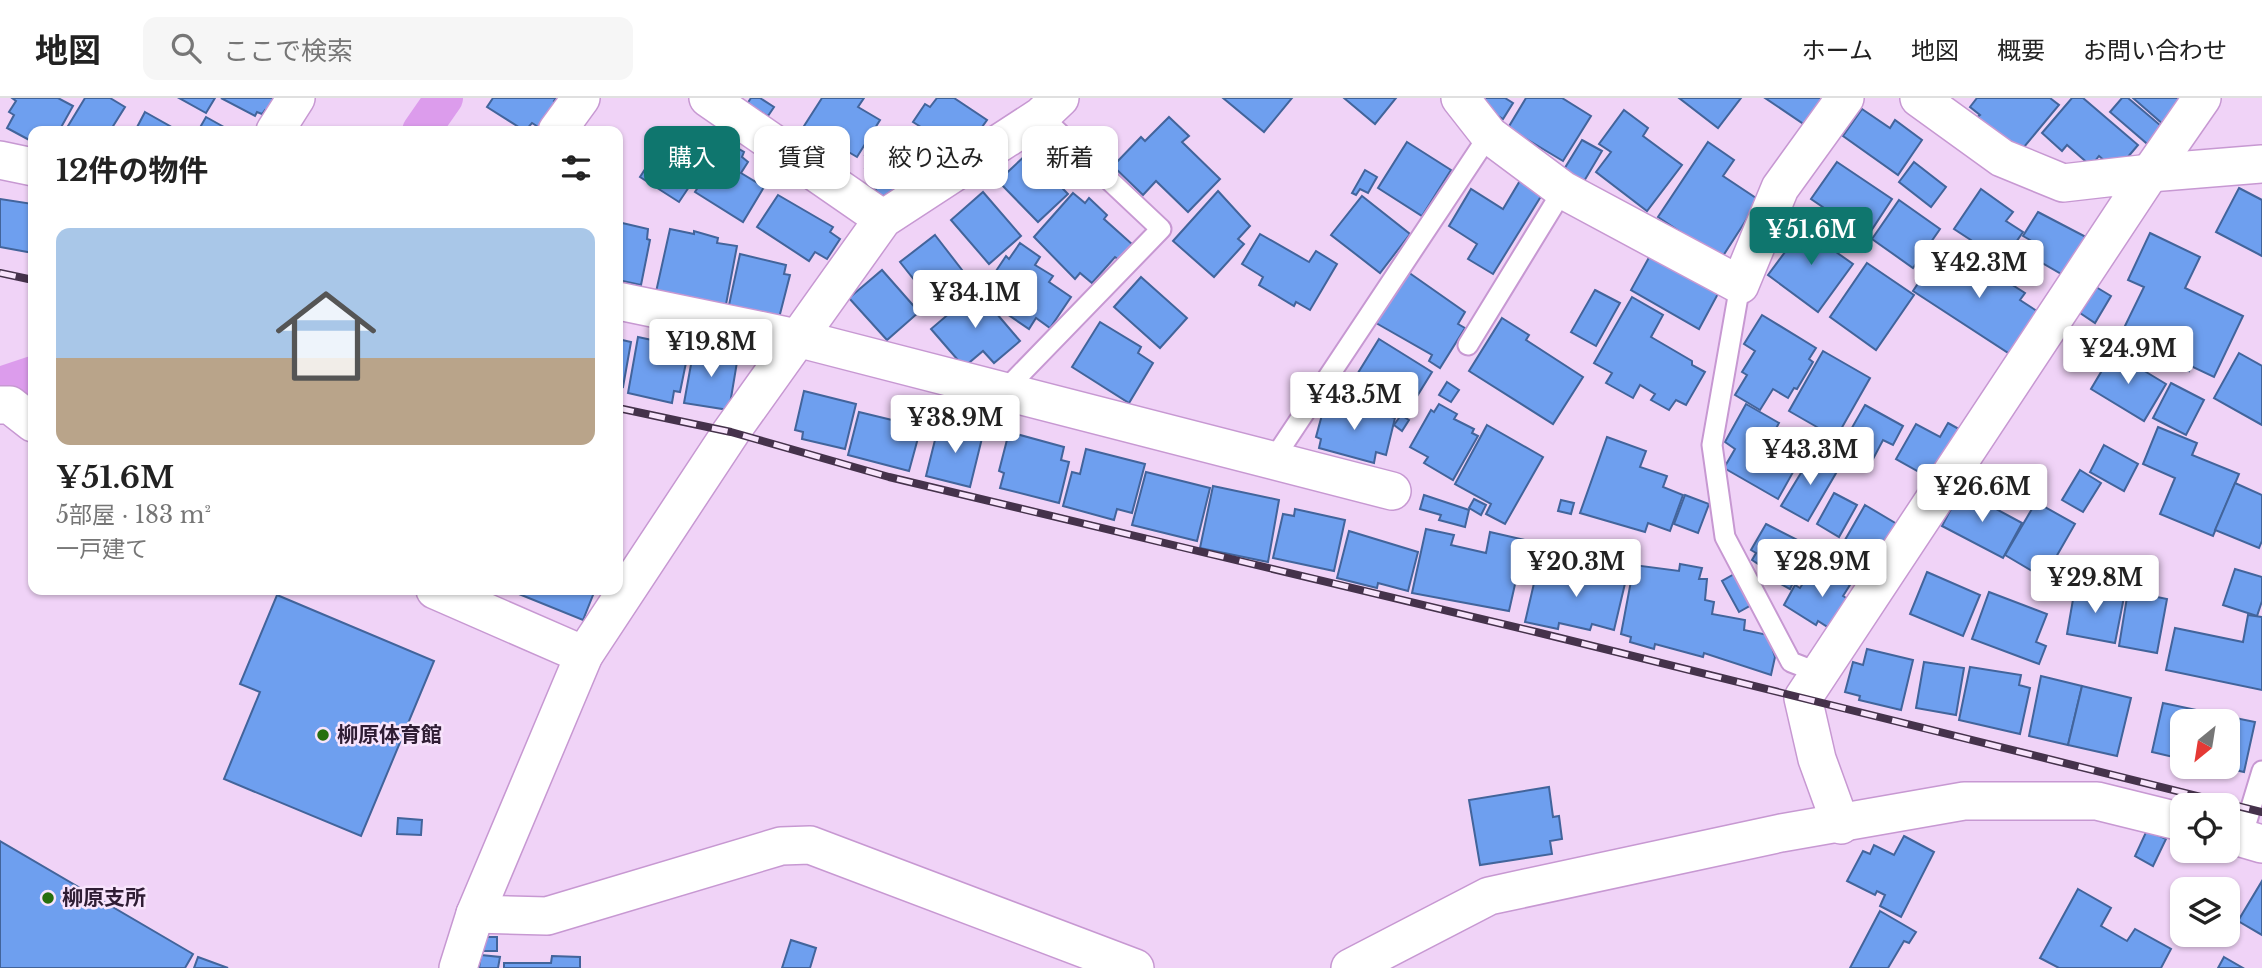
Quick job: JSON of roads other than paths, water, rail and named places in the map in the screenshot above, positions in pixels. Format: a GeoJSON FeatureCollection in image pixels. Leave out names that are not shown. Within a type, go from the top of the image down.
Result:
{"type":"FeatureCollection","features":[{"type":"Feature","properties":{"kind":"street"},"geometry":{"type":"LineString","coordinates":[[278,126],[296,98]]}},
{"type":"Feature","properties":{"kind":"street"},"geometry":{"type":"LineString","coordinates":[[561,126],[581,98]]}},
{"type":"Feature","properties":{"kind":"street"},"geometry":{"type":"LineString","coordinates":[[708,98],[883,219]]}},
{"type":"Feature","properties":{"kind":"street"},"geometry":{"type":"LineString","coordinates":[[1460,98],[1489,135],[1563,190],[1740,285],[1780,188],[1845,98]]}},
{"type":"Feature","properties":{"kind":"street"},"geometry":{"type":"LineString","coordinates":[[1840,825],[1817,759],[1803,698],[2202,98]]}},
{"type":"Feature","properties":{"kind":"street"},"geometry":{"type":"LineString","coordinates":[[1938,103],[2002,158],[2063,183],[2262,164]]}},
{"type":"Feature","properties":{"kind":"street"},"geometry":{"type":"LineString","coordinates":[[623,595],[731,432],[883,219],[1044,104]]}},
{"type":"Feature","properties":{"kind":"street"},"geometry":{"type":"LineString","coordinates":[[0,160],[28,166]]}},
{"type":"Feature","properties":{"kind":"street"},"geometry":{"type":"LineString","coordinates":[[623,302],[797,338],[1002,393],[1392,491]]}},
{"type":"Feature","properties":{"kind":"street"},"geometry":{"type":"LineString","coordinates":[[0,405],[10,405],[28,419]]}},
{"type":"Feature","properties":{"kind":"street"},"geometry":{"type":"LineString","coordinates":[[446,595],[583,655]]}},
{"type":"Feature","properties":{"kind":"street"},"geometry":{"type":"LineString","coordinates":[[458,968],[475,914],[583,655],[623,595]]}},
{"type":"Feature","properties":{"kind":"street"},"geometry":{"type":"LineString","coordinates":[[1350,968],[1489,896],[1755,838],[1977,801],[2097,801],[2170,819]]}},
{"type":"Feature","properties":{"kind":"street"},"geometry":{"type":"LineString","coordinates":[[475,914],[547,916],[781,846],[810,845],[1135,968]]}},
{"type":"Feature","properties":{"kind":"lane"},"geometry":{"type":"LineString","coordinates":[[1002,393],[1161,229],[1044,104]]}},
{"type":"Feature","properties":{"kind":"lane"},"geometry":{"type":"LineString","coordinates":[[1273,460],[1489,135]]}},
{"type":"Feature","properties":{"kind":"lane"},"geometry":{"type":"LineString","coordinates":[[1468,345],[1563,190]]}},
{"type":"Feature","properties":{"kind":"lane"},"geometry":{"type":"LineString","coordinates":[[1740,285],[1712,445],[1726,537],[1791,662],[1819,673]]}},
{"type":"Feature","properties":{"kind":"lane"},"geometry":{"type":"LineString","coordinates":[[2244,838],[2262,771]]}},
{"type":"Feature","properties":{"kind":"waterway"},"geometry":{"type":"LineString","coordinates":[[424,126],[444,98]]}},
{"type":"Feature","properties":{"kind":"waterway"},"geometry":{"type":"LineString","coordinates":[[0,386],[28,377]]}},
{"type":"Feature","properties":{"kind":"railway"},"geometry":{"type":"LineString","coordinates":[[0,273],[28,279]]}},
{"type":"Feature","properties":{"kind":"railway"},"geometry":{"type":"LineString","coordinates":[[623,409],[731,432],[889,477],[1536,632],[2262,812]]}},
{"type":"Feature","properties":{"kind":"place","name":"柳原体育館"},"geometry":{"type":"Point","coordinates":[323,735]}},
{"type":"Feature","properties":{"kind":"place","name":"柳原支所"},"geometry":{"type":"Point","coordinates":[48,898]}}]}
